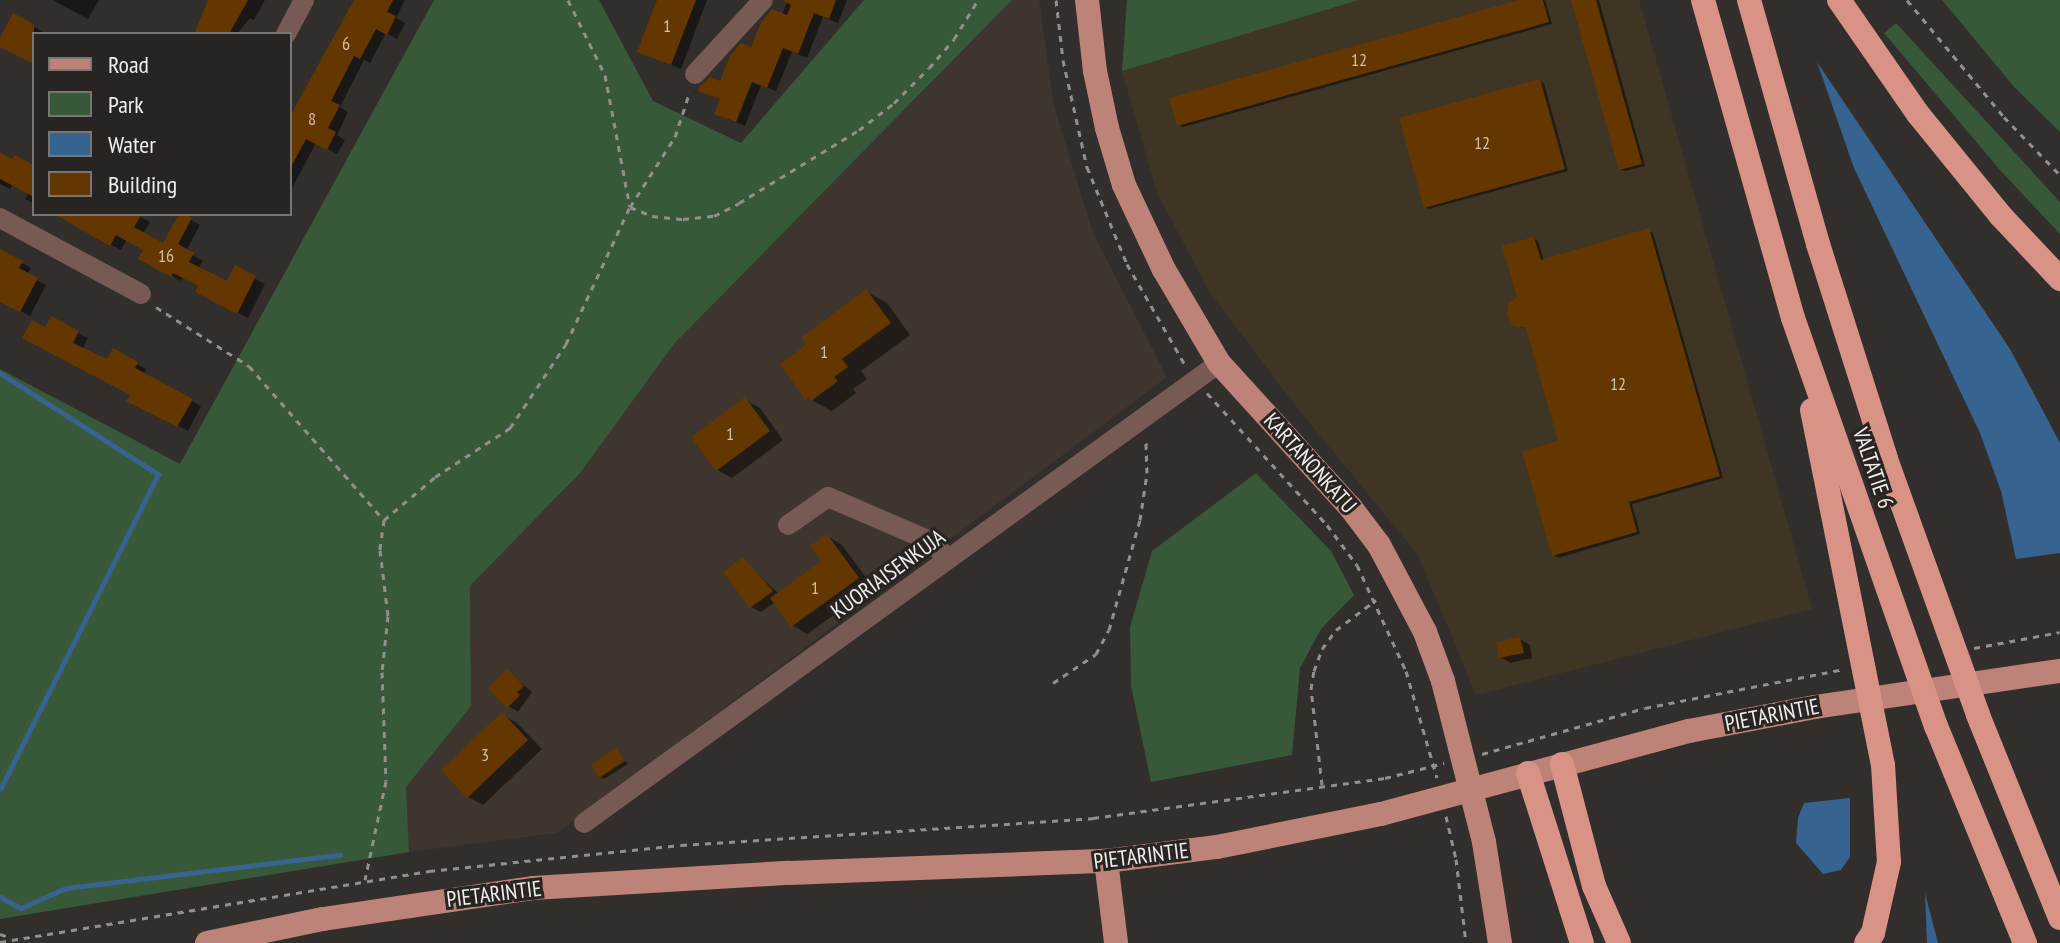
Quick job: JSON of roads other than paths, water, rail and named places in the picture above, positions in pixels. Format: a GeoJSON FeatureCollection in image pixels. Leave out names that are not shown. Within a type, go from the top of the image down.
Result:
{"type":"FeatureCollection","features":[{"type":"Feature","properties":{"kind":"highway","name":"VALTATIE 6"},"geometry":{"type":"LineString","coordinates":[[1703,0],[1793,318],[1936,726],[2025,943]]}},
{"type":"Feature","properties":{"kind":"highway","name":"VALTATIE 6"},"geometry":{"type":"LineString","coordinates":[[1749,0],[1818,244],[1886,459],[1978,715],[2060,918]]}},
{"type":"Feature","properties":{"kind":"highway"},"geometry":{"type":"LineString","coordinates":[[1839,0],[1918,114],[2000,215],[2060,279]]}},
{"type":"Feature","properties":{"kind":"highway"},"geometry":{"type":"LineString","coordinates":[[1793,318],[1883,765],[1889,862],[1873,933],[1866,943]]}},
{"type":"Feature","properties":{"kind":"highway"},"geometry":{"type":"LineString","coordinates":[[1562,764],[1594,886],[1619,943]]}},
{"type":"Feature","properties":{"kind":"highway"},"geometry":{"type":"LineString","coordinates":[[1528,773],[1582,943]]}},
{"type":"Feature","properties":{"kind":"main road","name":"KARTANONKATU"},"geometry":{"type":"LineString","coordinates":[[1087,0],[1095,71],[1107,128],[1124,185],[1163,268],[1219,363],[1351,508],[1404,586],[1443,681],[1484,842],[1500,943]]}},
{"type":"Feature","properties":{"kind":"main road","name":"PIETARINTIE"},"geometry":{"type":"LineString","coordinates":[[207,943],[323,919],[533,888],[709,877],[1106,861],[1217,847],[1381,814],[1689,731],[1815,707],[2060,671]]}},
{"type":"Feature","properties":{"kind":"main road"},"geometry":{"type":"LineString","coordinates":[[1106,861],[1116,943]]}},
{"type":"Feature","properties":{"kind":"street"},"geometry":{"type":"LineString","coordinates":[[287,32],[304,0]]}},
{"type":"Feature","properties":{"kind":"street"},"geometry":{"type":"LineString","coordinates":[[695,74],[763,0]]}},
{"type":"Feature","properties":{"kind":"street"},"geometry":{"type":"LineString","coordinates":[[0,218],[141,294]]}},
{"type":"Feature","properties":{"kind":"street","name":"KUORIAISENKUJA"},"geometry":{"type":"LineString","coordinates":[[584,823],[1219,363]]}},
{"type":"Feature","properties":{"kind":"street"},"geometry":{"type":"LineString","coordinates":[[788,525],[828,497],[928,540],[949,559]]}},
{"type":"Feature","properties":{"kind":"water"},"geometry":{"type":"Polygon","coordinates":[[[1817,62],[2010,349],[2060,443],[2060,553],[2016,559],[2001,491],[1980,433],[1854,168],[1817,62]]]}},
{"type":"Feature","properties":{"kind":"water"},"geometry":{"type":"Polygon","coordinates":[[[1850,798],[1850,857],[1841,870],[1823,874],[1796,843],[1798,818],[1804,803],[1850,798]]]}},
{"type":"Feature","properties":{"kind":"water"},"geometry":{"type":"Polygon","coordinates":[[[1925,893],[1938,943],[1927,943],[1925,893]]]}},
{"type":"Feature","properties":{"kind":"waterway"},"geometry":{"type":"LineString","coordinates":[[0,373],[158,474],[0,789]]}},
{"type":"Feature","properties":{"kind":"waterway"},"geometry":{"type":"LineString","coordinates":[[0,897],[21,908],[66,888],[340,855]]}}]}
